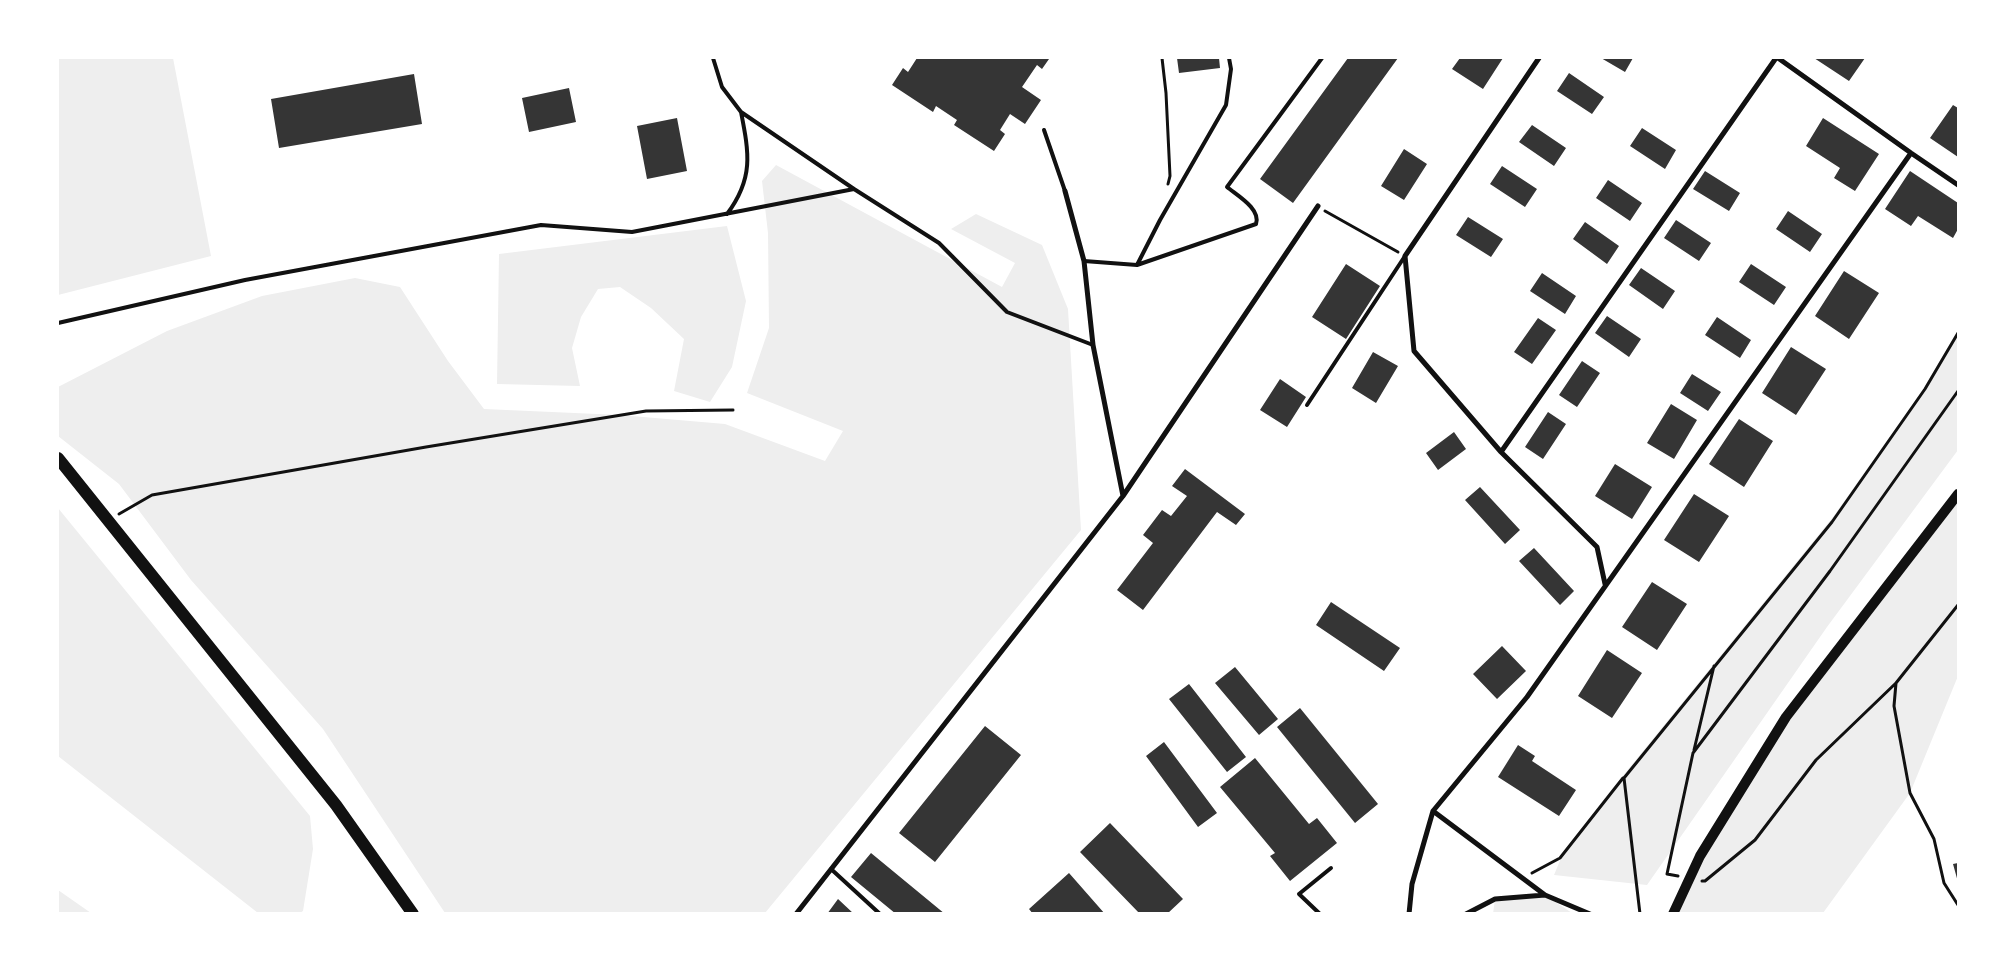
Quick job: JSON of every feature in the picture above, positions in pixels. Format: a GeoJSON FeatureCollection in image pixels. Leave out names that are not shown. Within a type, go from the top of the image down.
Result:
{"type":"FeatureCollection","features":[{"type":"Feature","properties":{"kind":"main road"},"geometry":{"type":"LineString","coordinates":[[58,458],[336,805],[413,914]]}},
{"type":"Feature","properties":{"kind":"main road"},"geometry":{"type":"LineString","coordinates":[[1673,914],[1700,856],[1786,717],[1958,494]]}},
{"type":"Feature","properties":{"kind":"street"},"geometry":{"type":"LineString","coordinates":[[1539,58],[1405,256],[1414,351],[1500,452],[1597,547],[1605,584]]}},
{"type":"Feature","properties":{"kind":"street"},"geometry":{"type":"LineString","coordinates":[[1500,452],[1777,58],[1958,184]]}},
{"type":"Feature","properties":{"kind":"street"},"geometry":{"type":"LineString","coordinates":[[1409,914],[1412,884],[1433,811],[1527,697],[1911,153]]}},
{"type":"Feature","properties":{"kind":"street"},"geometry":{"type":"LineString","coordinates":[[1065,191],[1084,261],[1093,345],[1123,496]]}},
{"type":"Feature","properties":{"kind":"street"},"geometry":{"type":"LineString","coordinates":[[796,914],[1123,496],[1318,206]]}},
{"type":"Feature","properties":{"kind":"street"},"geometry":{"type":"LineString","coordinates":[[1433,811],[1545,895],[1590,914]]}},
{"type":"Feature","properties":{"kind":"street"},"geometry":{"type":"LineString","coordinates":[[1466,914],[1495,899],[1545,895]]}},
{"type":"Feature","properties":{"kind":"lane"},"geometry":{"type":"LineString","coordinates":[[713,58],[722,88],[741,112],[854,189],[939,243],[1007,312],[1093,345]]}},
{"type":"Feature","properties":{"kind":"lane"},"geometry":{"type":"LineString","coordinates":[[1137,265],[1160,220],[1226,105],[1230,69],[1229,58]]}},
{"type":"Feature","properties":{"kind":"lane"},"geometry":{"type":"LineString","coordinates":[[1084,261],[1137,265],[1256,224],[1258,219],[1256,212],[1227,187],[1322,58]]}},
{"type":"Feature","properties":{"kind":"lane"},"geometry":{"type":"LineString","coordinates":[[727,214],[739,198],[749,156],[741,112]]}},
{"type":"Feature","properties":{"kind":"lane"},"geometry":{"type":"LineString","coordinates":[[1044,130],[1065,191]]}},
{"type":"Feature","properties":{"kind":"lane"},"geometry":{"type":"LineString","coordinates":[[58,323],[245,280],[541,225],[632,232],[854,189]]}},
{"type":"Feature","properties":{"kind":"lane"},"geometry":{"type":"LineString","coordinates":[[1307,405],[1405,256]]}},
{"type":"Feature","properties":{"kind":"lane"},"geometry":{"type":"LineString","coordinates":[[1320,914],[1299,894],[1331,868]]}},
{"type":"Feature","properties":{"kind":"lane"},"geometry":{"type":"LineString","coordinates":[[831,869],[880,914]]}},
{"type":"Feature","properties":{"kind":"path"},"geometry":{"type":"LineString","coordinates":[[1162,58],[1166,93],[1170,176],[1166,193]]}},
{"type":"Feature","properties":{"kind":"path"},"geometry":{"type":"LineString","coordinates":[[1318,206],[1405,256]]}},
{"type":"Feature","properties":{"kind":"path"},"geometry":{"type":"LineString","coordinates":[[1522,878],[1560,858],[1714,665],[1832,522],[1925,389],[1958,333]]}},
{"type":"Feature","properties":{"kind":"path"},"geometry":{"type":"LineString","coordinates":[[1693,753],[1830,571],[1958,391]]}},
{"type":"Feature","properties":{"kind":"path"},"geometry":{"type":"LineString","coordinates":[[108,520],[152,495],[416,448],[646,411],[733,410]]}},
{"type":"Feature","properties":{"kind":"path"},"geometry":{"type":"LineString","coordinates":[[1714,665],[1667,874],[1705,881],[1755,840],[1816,760],[1896,683],[1958,605]]}},
{"type":"Feature","properties":{"kind":"path"},"geometry":{"type":"LineString","coordinates":[[1896,683],[1894,706],[1910,793],[1934,839],[1944,883],[1958,905]]}},
{"type":"Feature","properties":{"kind":"path"},"geometry":{"type":"LineString","coordinates":[[1624,778],[1640,914]]}},
{"type":"Feature","properties":{"kind":"shaded area"},"geometry":{"type":"Polygon","coordinates":[[[58,58],[173,58],[211,256],[58,295],[58,58]]]}},
{"type":"Feature","properties":{"kind":"shaded area"},"geometry":{"type":"Polygon","coordinates":[[[776,165],[1002,287],[1015,263],[951,229],[976,214],[1042,245],[1068,309],[1081,530],[765,913],[445,913],[323,729],[191,580],[119,484],[58,436],[58,387],[167,331],[262,296],[355,278],[400,287],[448,361],[484,409],[620,415],[725,424],[825,461],[843,431],[747,393],[769,328],[768,233],[762,181],[776,165]]]}},
{"type":"Feature","properties":{"kind":"shaded area"},"geometry":{"type":"Polygon","coordinates":[[[727,226],[746,301],[732,367],[710,402],[674,391],[684,339],[651,308],[620,287],[598,289],[581,317],[572,348],[580,386],[497,384],[499,254],[727,226]]]}},
{"type":"Feature","properties":{"kind":"shaded area"},"geometry":{"type":"Polygon","coordinates":[[[1958,330],[1958,450],[1827,627],[1647,885],[1554,875],[1564,851],[1604,799],[1833,517],[1924,388],[1958,330]]]}},
{"type":"Feature","properties":{"kind":"shaded area"},"geometry":{"type":"Polygon","coordinates":[[[1958,494],[1958,676],[1910,793],[1823,913],[1673,914],[1690,878],[1786,717],[1958,494]]]}},
{"type":"Feature","properties":{"kind":"shaded area"},"geometry":{"type":"Polygon","coordinates":[[[58,508],[310,816],[313,849],[303,911],[300,913],[258,913],[58,756],[58,508]]]}},
{"type":"Feature","properties":{"kind":"shaded area"},"geometry":{"type":"Polygon","coordinates":[[[58,890],[91,913],[58,913],[58,890]]]}},
{"type":"Feature","properties":{"kind":"shaded area"},"geometry":{"type":"Polygon","coordinates":[[[1545,895],[1572,913],[1493,914],[1495,899],[1545,895]]]}},
{"type":"Feature","properties":{"kind":"building"},"geometry":{"type":"Polygon","coordinates":[[[917,58],[1049,59],[1042,69],[1037,65],[1022,87],[1041,100],[1025,124],[1010,114],[1000,130],[1005,134],[994,151],[954,125],[957,120],[936,106],[933,112],[892,85],[903,68],[908,72],[917,58]]]}},
{"type":"Feature","properties":{"kind":"building"},"geometry":{"type":"Polygon","coordinates":[[[1177,58],[1219,58],[1220,68],[1179,73],[1177,58]]]}},
{"type":"Feature","properties":{"kind":"building"},"geometry":{"type":"Polygon","coordinates":[[[1348,58],[1398,58],[1293,203],[1260,179],[1348,58]]]}},
{"type":"Feature","properties":{"kind":"building"},"geometry":{"type":"Polygon","coordinates":[[[1460,58],[1503,58],[1483,89],[1452,69],[1460,58]]]}},
{"type":"Feature","properties":{"kind":"building"},"geometry":{"type":"Polygon","coordinates":[[[1601,58],[1633,58],[1625,72],[1601,58]]]}},
{"type":"Feature","properties":{"kind":"building"},"geometry":{"type":"Polygon","coordinates":[[[1814,58],[1865,58],[1849,81],[1814,58]]]}},
{"type":"Feature","properties":{"kind":"building"},"geometry":{"type":"Polygon","coordinates":[[[1569,73],[1604,97],[1592,114],[1557,91],[1569,73]]]}},
{"type":"Feature","properties":{"kind":"building"},"geometry":{"type":"Polygon","coordinates":[[[414,74],[422,124],[279,148],[271,99],[414,74]]]}},
{"type":"Feature","properties":{"kind":"building"},"geometry":{"type":"Polygon","coordinates":[[[569,88],[576,122],[529,132],[522,98],[569,88]]]}},
{"type":"Feature","properties":{"kind":"building"},"geometry":{"type":"Polygon","coordinates":[[[1953,105],[1958,108],[1958,157],[1930,138],[1953,105]]]}},
{"type":"Feature","properties":{"kind":"building"},"geometry":{"type":"Polygon","coordinates":[[[677,118],[687,171],[647,179],[637,126],[677,118]]]}},
{"type":"Feature","properties":{"kind":"building"},"geometry":{"type":"Polygon","coordinates":[[[1823,118],[1879,154],[1855,191],[1834,178],[1840,168],[1806,146],[1823,118]]]}},
{"type":"Feature","properties":{"kind":"building"},"geometry":{"type":"Polygon","coordinates":[[[1532,125],[1566,148],[1554,166],[1519,142],[1532,125]]]}},
{"type":"Feature","properties":{"kind":"building"},"geometry":{"type":"Polygon","coordinates":[[[1642,128],[1676,150],[1665,169],[1630,146],[1642,128]]]}},
{"type":"Feature","properties":{"kind":"building"},"geometry":{"type":"Polygon","coordinates":[[[1404,149],[1427,164],[1404,200],[1381,186],[1404,149]]]}},
{"type":"Feature","properties":{"kind":"building"},"geometry":{"type":"Polygon","coordinates":[[[1502,166],[1537,189],[1525,207],[1490,184],[1502,166]]]}},
{"type":"Feature","properties":{"kind":"building"},"geometry":{"type":"Polygon","coordinates":[[[1705,171],[1740,193],[1729,211],[1693,189],[1705,171]]]}},
{"type":"Feature","properties":{"kind":"building"},"geometry":{"type":"Polygon","coordinates":[[[1910,171],[1958,203],[1958,229],[1953,238],[1918,216],[1911,226],[1885,209],[1910,171]]]}},
{"type":"Feature","properties":{"kind":"building"},"geometry":{"type":"Polygon","coordinates":[[[1608,180],[1642,203],[1630,221],[1596,198],[1608,180]]]}},
{"type":"Feature","properties":{"kind":"building"},"geometry":{"type":"Polygon","coordinates":[[[1788,211],[1822,234],[1810,252],[1776,229],[1788,211]]]}},
{"type":"Feature","properties":{"kind":"building"},"geometry":{"type":"Polygon","coordinates":[[[1468,217],[1503,239],[1491,257],[1456,235],[1468,217]]]}},
{"type":"Feature","properties":{"kind":"building"},"geometry":{"type":"Polygon","coordinates":[[[1676,220],[1711,243],[1699,261],[1664,238],[1676,220]]]}},
{"type":"Feature","properties":{"kind":"building"},"geometry":{"type":"Polygon","coordinates":[[[1585,222],[1619,246],[1607,264],[1573,239],[1585,222]]]}},
{"type":"Feature","properties":{"kind":"building"},"geometry":{"type":"Polygon","coordinates":[[[1346,264],[1380,286],[1346,339],[1312,317],[1346,264]]]}},
{"type":"Feature","properties":{"kind":"building"},"geometry":{"type":"Polygon","coordinates":[[[1751,264],[1786,287],[1774,305],[1739,282],[1751,264]]]}},
{"type":"Feature","properties":{"kind":"building"},"geometry":{"type":"Polygon","coordinates":[[[1641,268],[1675,291],[1663,309],[1629,285],[1641,268]]]}},
{"type":"Feature","properties":{"kind":"building"},"geometry":{"type":"Polygon","coordinates":[[[1844,271],[1879,293],[1849,339],[1815,316],[1844,271]]]}},
{"type":"Feature","properties":{"kind":"building"},"geometry":{"type":"Polygon","coordinates":[[[1542,273],[1576,296],[1565,314],[1530,291],[1542,273]]]}},
{"type":"Feature","properties":{"kind":"building"},"geometry":{"type":"Polygon","coordinates":[[[1607,316],[1641,339],[1629,357],[1595,333],[1607,316]]]}},
{"type":"Feature","properties":{"kind":"building"},"geometry":{"type":"Polygon","coordinates":[[[1717,317],[1751,340],[1740,358],[1705,335],[1717,317]]]}},
{"type":"Feature","properties":{"kind":"building"},"geometry":{"type":"Polygon","coordinates":[[[1538,318],[1556,330],[1532,364],[1514,352],[1538,318]]]}},
{"type":"Feature","properties":{"kind":"building"},"geometry":{"type":"Polygon","coordinates":[[[1791,347],[1826,369],[1796,415],[1762,393],[1791,347]]]}},
{"type":"Feature","properties":{"kind":"building"},"geometry":{"type":"Polygon","coordinates":[[[1373,352],[1398,366],[1376,403],[1352,388],[1373,352]]]}},
{"type":"Feature","properties":{"kind":"building"},"geometry":{"type":"Polygon","coordinates":[[[1582,361],[1600,373],[1577,407],[1559,395],[1582,361]]]}},
{"type":"Feature","properties":{"kind":"building"},"geometry":{"type":"Polygon","coordinates":[[[1692,374],[1721,392],[1708,411],[1680,393],[1692,374]]]}},
{"type":"Feature","properties":{"kind":"building"},"geometry":{"type":"Polygon","coordinates":[[[1280,379],[1306,397],[1287,427],[1260,410],[1280,379]]]}},
{"type":"Feature","properties":{"kind":"building"},"geometry":{"type":"Polygon","coordinates":[[[1671,404],[1697,420],[1674,459],[1647,443],[1671,404]]]}},
{"type":"Feature","properties":{"kind":"building"},"geometry":{"type":"Polygon","coordinates":[[[1548,412],[1566,424],[1543,459],[1525,447],[1548,412]]]}},
{"type":"Feature","properties":{"kind":"building"},"geometry":{"type":"Polygon","coordinates":[[[1739,419],[1773,441],[1744,487],[1709,464],[1739,419]]]}},
{"type":"Feature","properties":{"kind":"building"},"geometry":{"type":"Polygon","coordinates":[[[1454,432],[1466,449],[1438,470],[1426,453],[1454,432]]]}},
{"type":"Feature","properties":{"kind":"building"},"geometry":{"type":"Polygon","coordinates":[[[1615,464],[1652,487],[1632,519],[1595,496],[1615,464]]]}},
{"type":"Feature","properties":{"kind":"building"},"geometry":{"type":"Polygon","coordinates":[[[1185,469],[1245,514],[1236,525],[1217,512],[1143,610],[1117,590],[1153,543],[1143,535],[1162,510],[1171,516],[1187,496],[1172,486],[1185,469]]]}},
{"type":"Feature","properties":{"kind":"building"},"geometry":{"type":"Polygon","coordinates":[[[1480,487],[1520,530],[1505,544],[1465,500],[1480,487]]]}},
{"type":"Feature","properties":{"kind":"building"},"geometry":{"type":"Polygon","coordinates":[[[1694,494],[1729,516],[1699,562],[1664,540],[1694,494]]]}},
{"type":"Feature","properties":{"kind":"building"},"geometry":{"type":"Polygon","coordinates":[[[1534,548],[1574,591],[1560,605],[1519,561],[1534,548]]]}},
{"type":"Feature","properties":{"kind":"building"},"geometry":{"type":"Polygon","coordinates":[[[1652,582],[1687,604],[1657,650],[1622,627],[1652,582]]]}},
{"type":"Feature","properties":{"kind":"building"},"geometry":{"type":"Polygon","coordinates":[[[1331,602],[1400,648],[1384,671],[1316,625],[1331,602]]]}},
{"type":"Feature","properties":{"kind":"building"},"geometry":{"type":"Polygon","coordinates":[[[1502,646],[1526,671],[1497,699],[1473,674],[1502,646]]]}},
{"type":"Feature","properties":{"kind":"building"},"geometry":{"type":"Polygon","coordinates":[[[1607,650],[1642,673],[1612,718],[1578,696],[1607,650]]]}},
{"type":"Feature","properties":{"kind":"building"},"geometry":{"type":"Polygon","coordinates":[[[1235,667],[1278,719],[1259,735],[1215,683],[1235,667]]]}},
{"type":"Feature","properties":{"kind":"building"},"geometry":{"type":"Polygon","coordinates":[[[1189,684],[1246,757],[1227,772],[1169,699],[1189,684]]]}},
{"type":"Feature","properties":{"kind":"building"},"geometry":{"type":"Polygon","coordinates":[[[1300,708],[1378,804],[1355,823],[1277,727],[1300,708]]]}},
{"type":"Feature","properties":{"kind":"building"},"geometry":{"type":"Polygon","coordinates":[[[985,726],[1021,755],[935,862],[899,833],[985,726]]]}},
{"type":"Feature","properties":{"kind":"building"},"geometry":{"type":"Polygon","coordinates":[[[1164,742],[1217,813],[1198,827],[1146,756],[1164,742]]]}},
{"type":"Feature","properties":{"kind":"building"},"geometry":{"type":"Polygon","coordinates":[[[1518,745],[1535,756],[1532,761],[1576,790],[1559,816],[1498,777],[1518,745]]]}},
{"type":"Feature","properties":{"kind":"building"},"geometry":{"type":"Polygon","coordinates":[[[1255,758],[1309,824],[1317,818],[1337,843],[1290,881],[1270,856],[1275,853],[1220,787],[1255,758]]]}},
{"type":"Feature","properties":{"kind":"building"},"geometry":{"type":"Polygon","coordinates":[[[1110,823],[1183,899],[1167,914],[1140,914],[1080,852],[1110,823]]]}},
{"type":"Feature","properties":{"kind":"building"},"geometry":{"type":"Polygon","coordinates":[[[871,853],[945,914],[896,914],[851,877],[871,853]]]}},
{"type":"Feature","properties":{"kind":"building"},"geometry":{"type":"Polygon","coordinates":[[[1958,863],[1958,882],[1953,864],[1958,863]]]}},
{"type":"Feature","properties":{"kind":"building"},"geometry":{"type":"Polygon","coordinates":[[[1069,873],[1105,914],[1033,914],[1029,909],[1069,873]]]}},
{"type":"Feature","properties":{"kind":"building"},"geometry":{"type":"Polygon","coordinates":[[[838,899],[854,914],[827,914],[838,899]]]}}]}
